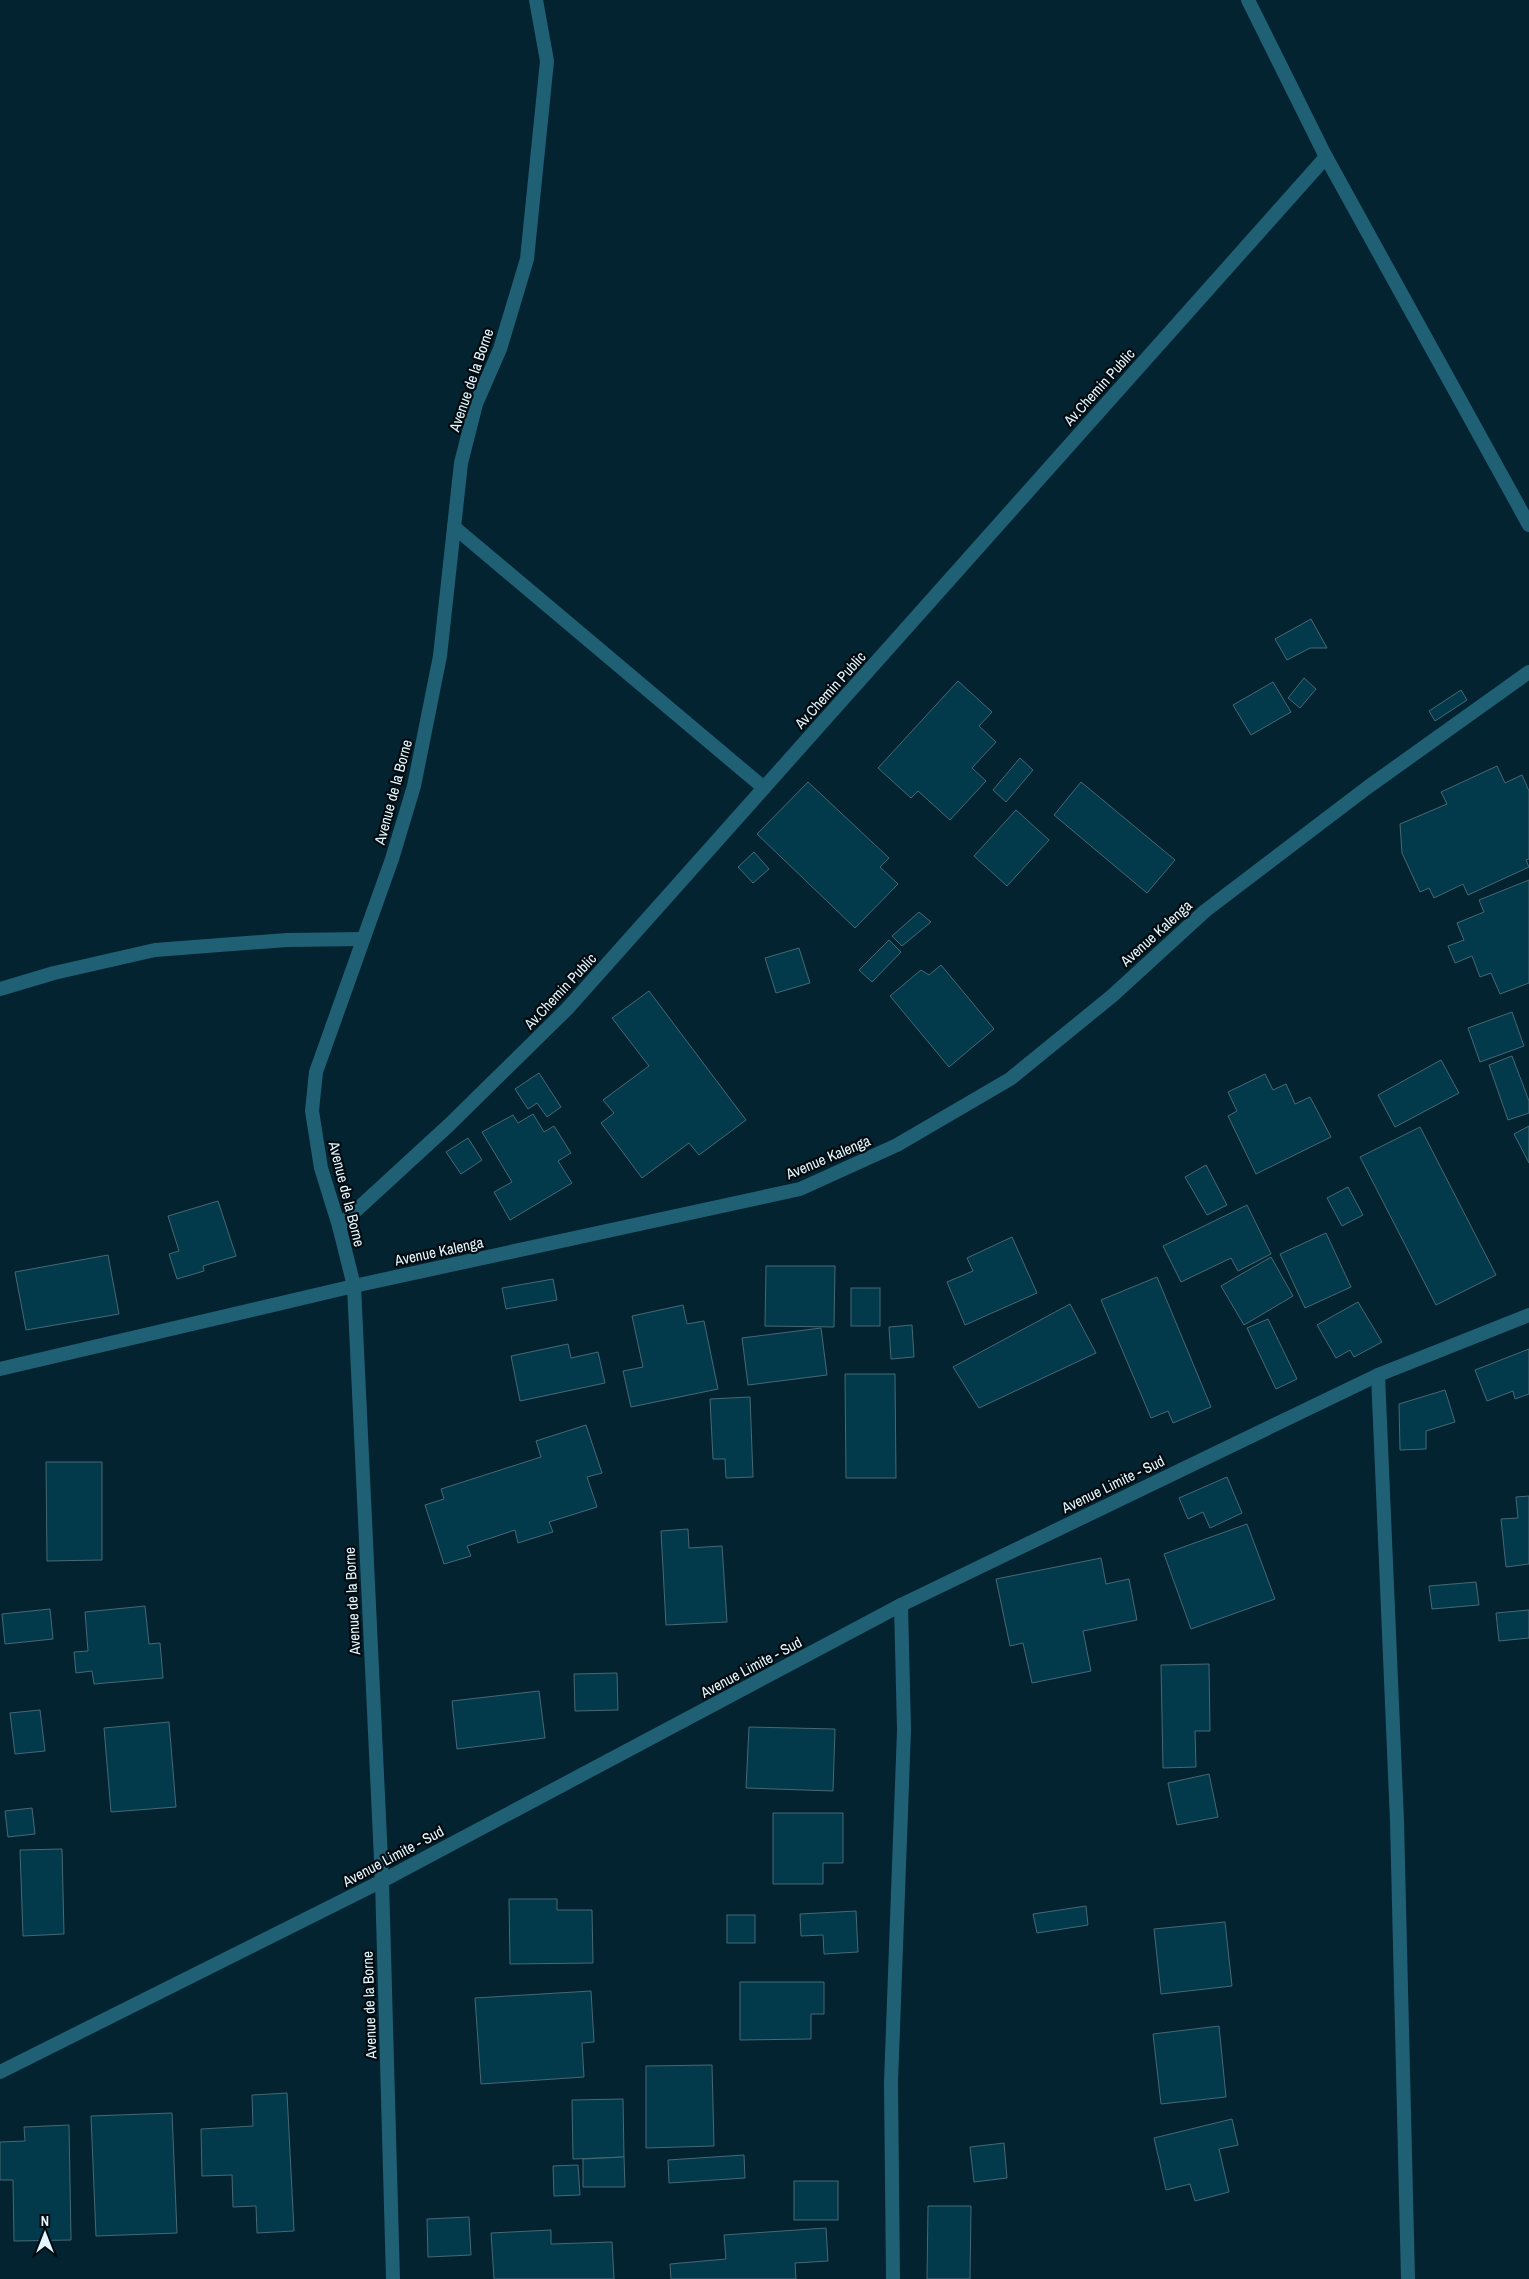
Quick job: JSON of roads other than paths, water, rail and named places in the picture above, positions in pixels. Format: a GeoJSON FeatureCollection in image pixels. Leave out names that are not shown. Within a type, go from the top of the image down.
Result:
{"type":"FeatureCollection","features":[{"type":"Feature","properties":{"kind":"street","name":"Avenue de la Borne"},"geometry":{"type":"LineString","coordinates":[[393,2279],[382,1882],[354,1286],[339,1226],[321,1168],[312,1111],[316,1072],[392,859],[414,786],[440,656],[460,462],[476,404],[500,349],[527,259],[547,62],[536,0]]}},
{"type":"Feature","properties":{"kind":"street"},"geometry":{"type":"LineString","coordinates":[[1248,0],[1326,157],[1529,525]]}},
{"type":"Feature","properties":{"kind":"street","name":"Av.Chemin Public"},"geometry":{"type":"LineString","coordinates":[[339,1226],[449,1125],[567,1009],[1326,157]]}},
{"type":"Feature","properties":{"kind":"street"},"geometry":{"type":"LineString","coordinates":[[454,527],[764,788]]}},
{"type":"Feature","properties":{"kind":"street","name":"Avenue Kalenga"},"geometry":{"type":"LineString","coordinates":[[0,1369],[354,1286],[800,1189],[897,1144],[1010,1079],[1112,996],[1205,911],[1368,787],[1529,672]]}},
{"type":"Feature","properties":{"kind":"street"},"geometry":{"type":"LineString","coordinates":[[0,990],[54,973],[155,950],[287,940],[363,939]]}},
{"type":"Feature","properties":{"kind":"street","name":"Avenue Limite - Sud"},"geometry":{"type":"LineString","coordinates":[[0,2072],[382,1882],[901,1605],[1378,1375],[1529,1315]]}},
{"type":"Feature","properties":{"kind":"street"},"geometry":{"type":"LineString","coordinates":[[1378,1375],[1397,1821],[1408,2279]]}},
{"type":"Feature","properties":{"kind":"street"},"geometry":{"type":"LineString","coordinates":[[893,2279],[891,2082],[904,1730],[901,1605]]}}]}
